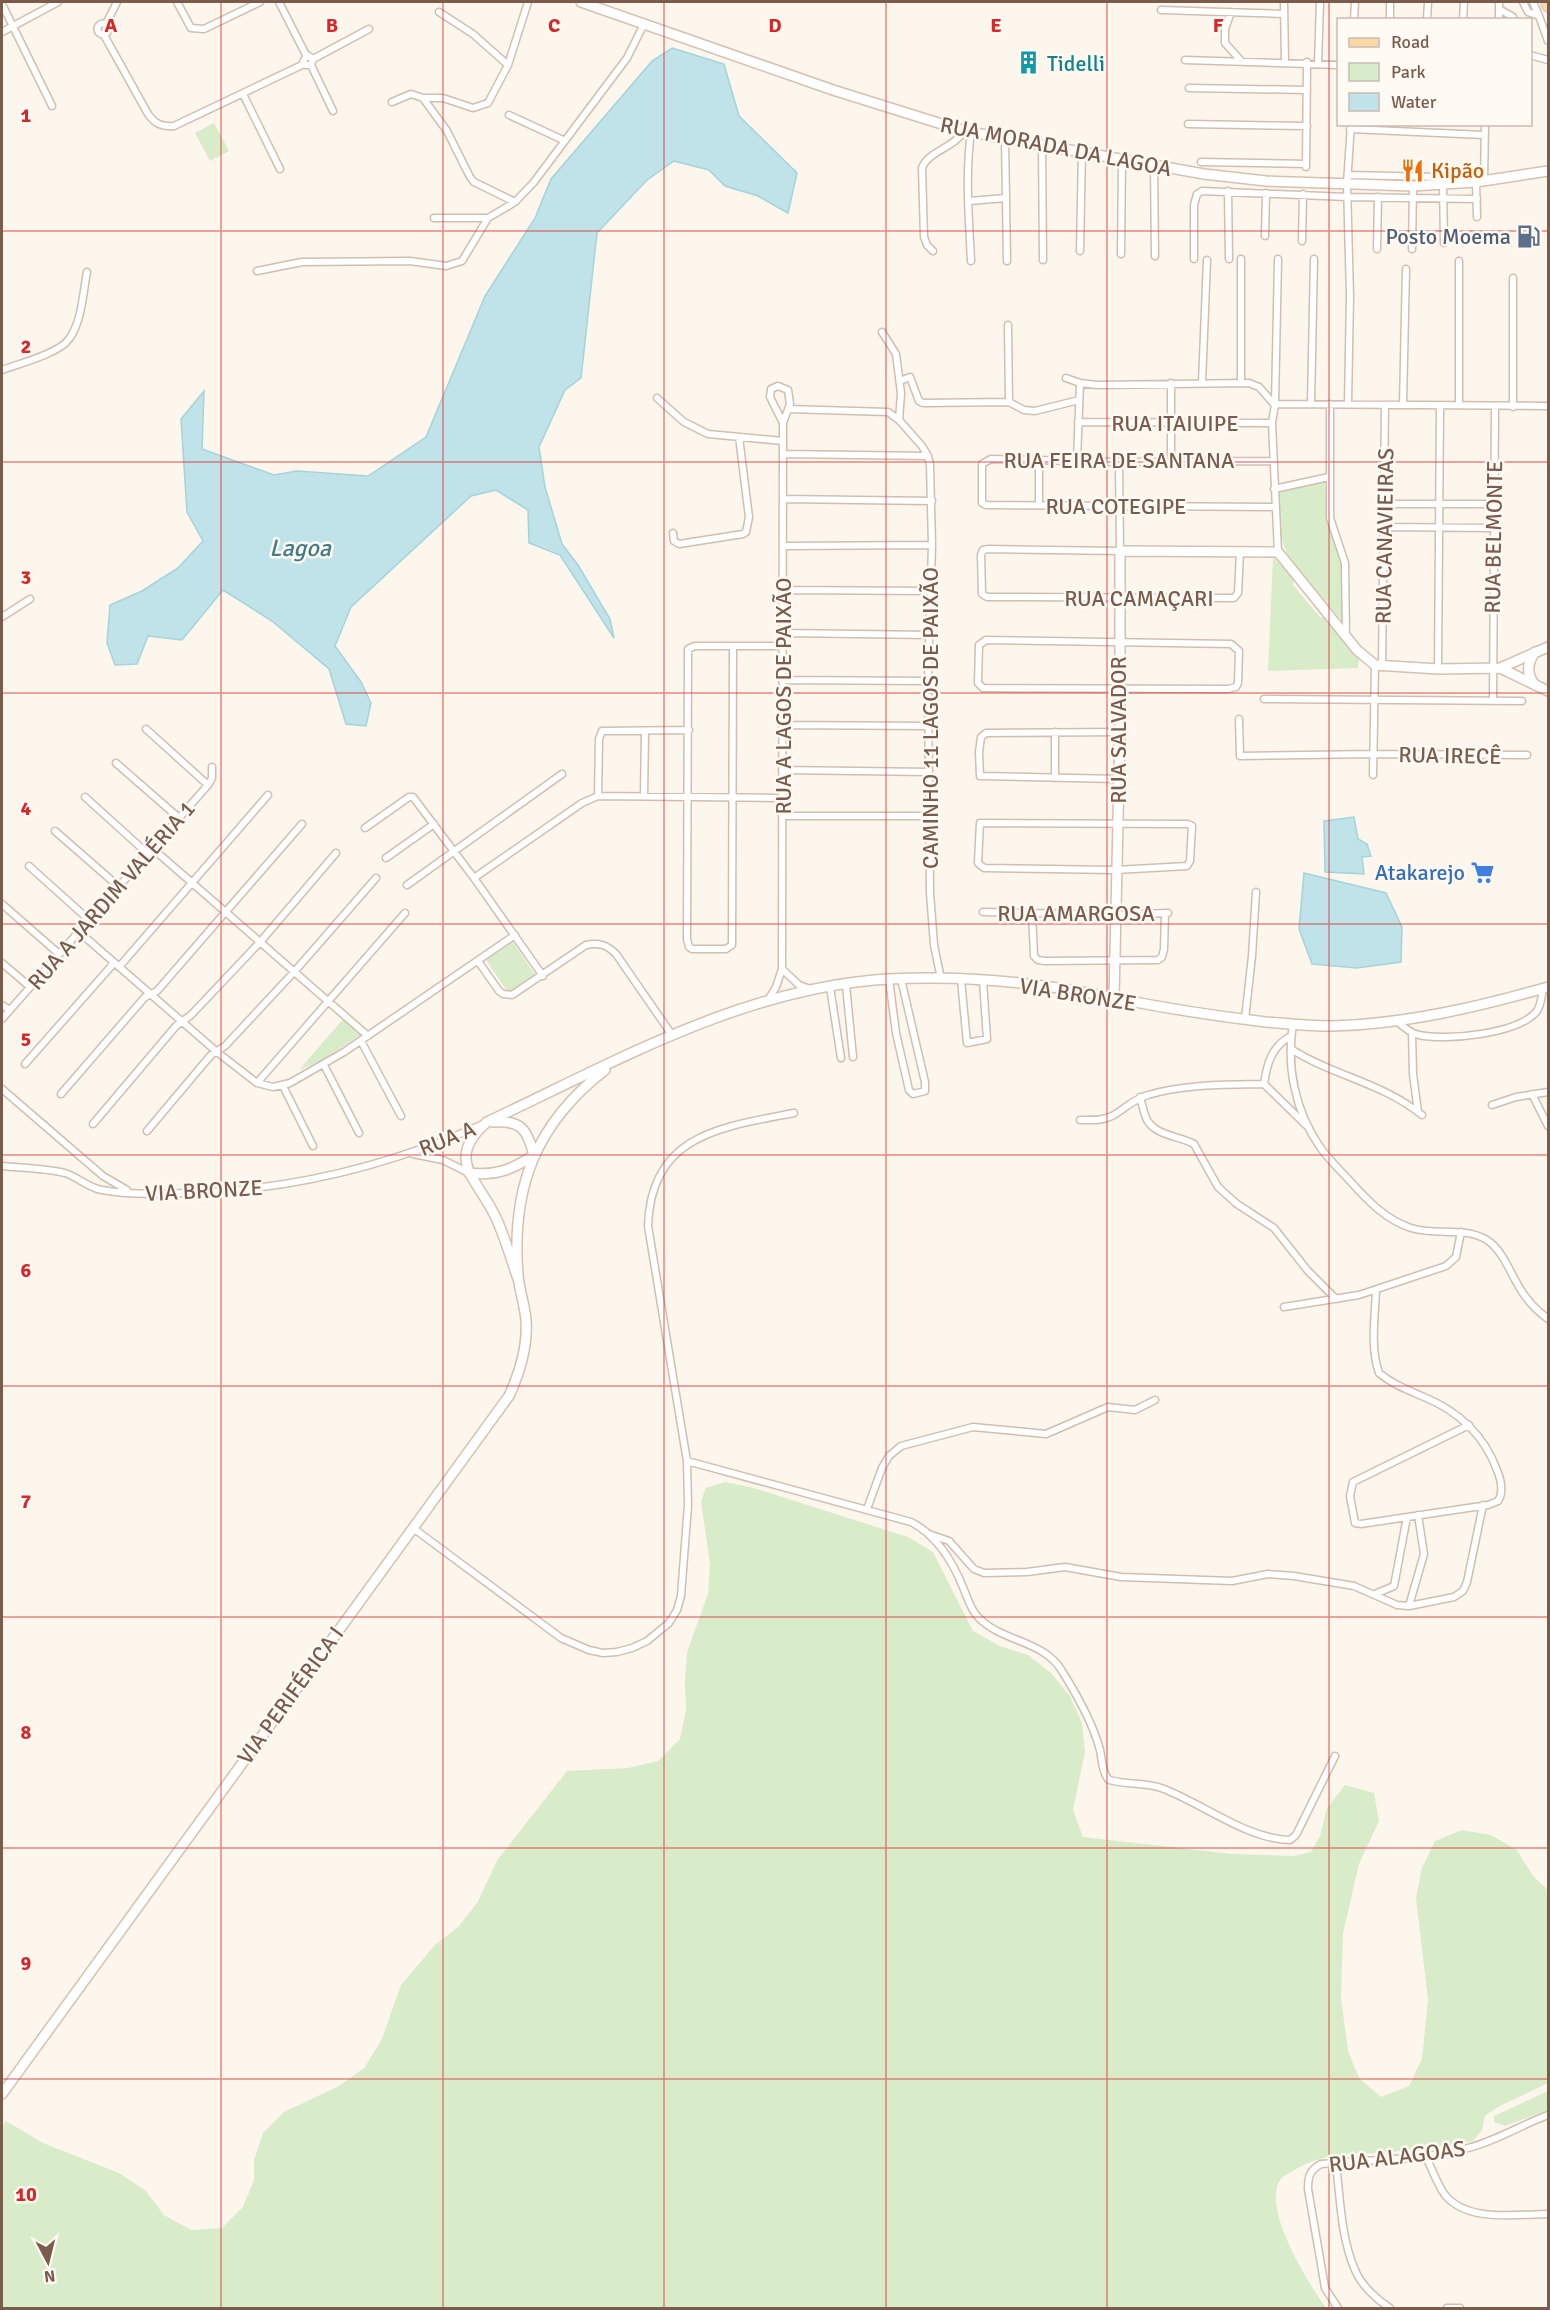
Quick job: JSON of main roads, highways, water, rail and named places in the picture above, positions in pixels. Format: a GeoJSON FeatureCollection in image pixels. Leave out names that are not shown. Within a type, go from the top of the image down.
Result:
{"type":"FeatureCollection","features":[{"type":"Feature","properties":{"kind":"main road","name":"RUA MORADA DA LAGOA"},"geometry":{"type":"LineString","coordinates":[[581,2],[865,100],[968,132],[1154,165],[1266,182],[1347,180],[1413,186],[1464,183],[1548,171]]}},
{"type":"Feature","properties":{"kind":"main road"},"geometry":{"type":"LineString","coordinates":[[1547,2],[1548,6]]}},
{"type":"Feature","properties":{"kind":"main road","name":"RUA SALVADOR"},"geometry":{"type":"LineString","coordinates":[[1114,998],[1116,823],[1120,732],[1118,644],[1120,551],[1278,552],[1346,638],[1363,657],[1378,666],[1438,669],[1496,668]]}},
{"type":"Feature","properties":{"kind":"main road"},"geometry":{"type":"LineString","coordinates":[[1496,668],[1548,647]]}},
{"type":"Feature","properties":{"kind":"main road"},"geometry":{"type":"LineString","coordinates":[[1536,651],[1528,663],[1528,669],[1531,679],[1544,690]]}},
{"type":"Feature","properties":{"kind":"main road"},"geometry":{"type":"LineString","coordinates":[[1496,668],[1544,690]]}},
{"type":"Feature","properties":{"kind":"main road","name":"VIA BRONZE"},"geometry":{"type":"LineString","coordinates":[[487,1122],[672,1035],[768,1000],[811,990],[889,979],[941,979],[1027,984],[1204,1015],[1332,1026],[1455,1011],[1546,987]]}},
{"type":"Feature","properties":{"kind":"main road"},"geometry":{"type":"LineString","coordinates":[[518,1279],[517,1216],[523,1187],[534,1155],[546,1133],[563,1112],[616,1061]]}},
{"type":"Feature","properties":{"kind":"main road"},"geometry":{"type":"LineString","coordinates":[[518,1279],[495,1216],[469,1173],[465,1160],[467,1147],[476,1132],[487,1122],[508,1122],[522,1127],[530,1140],[534,1155]]}},
{"type":"Feature","properties":{"kind":"main road"},"geometry":{"type":"LineString","coordinates":[[469,1173],[488,1174],[507,1171],[534,1155]]}},
{"type":"Feature","properties":{"kind":"main road","name":"VIA PERIFÉRICA I"},"geometry":{"type":"LineString","coordinates":[[2,2094],[500,1410],[517,1380],[522,1365],[526,1333],[518,1279]]}},
{"type":"Feature","properties":{"kind":"water","name":"Lagoa"},"geometry":{"type":"Polygon","coordinates":[[[672,48],[724,64],[739,116],[797,173],[788,213],[758,196],[725,186],[709,170],[674,161],[647,180],[597,233],[581,378],[565,390],[539,447],[545,487],[562,544],[578,565],[610,619],[614,638],[560,555],[529,543],[528,510],[496,490],[471,496],[351,607],[335,646],[361,682],[371,703],[366,726],[346,724],[329,669],[272,621],[223,590],[182,640],[148,636],[137,664],[115,665],[107,643],[110,605],[142,591],[178,568],[203,541],[187,512],[181,419],[204,391],[202,449],[274,475],[297,471],[368,476],[426,437],[485,296],[535,218],[551,179],[652,61],[672,48]]]}},
{"type":"Feature","properties":{"kind":"water"},"geometry":{"type":"Polygon","coordinates":[[[1354,817],[1358,839],[1367,844],[1371,856],[1362,857],[1364,874],[1325,872],[1324,821],[1354,817]]]}},
{"type":"Feature","properties":{"kind":"water"},"geometry":{"type":"Polygon","coordinates":[[[1304,873],[1386,893],[1402,927],[1401,962],[1357,968],[1312,964],[1299,929],[1304,873]]]}},
{"type":"Feature","properties":{"kind":"place","name":"Tidelli"},"geometry":{"type":"Point","coordinates":[1029,63]}},
{"type":"Feature","properties":{"kind":"place","name":"Kipão"},"geometry":{"type":"Point","coordinates":[1413,170]}},
{"type":"Feature","properties":{"kind":"place","name":"Posto Moema"},"geometry":{"type":"Point","coordinates":[1529,236]}},
{"type":"Feature","properties":{"kind":"place","name":"Atakarejo"},"geometry":{"type":"Point","coordinates":[1483,872]}}]}
